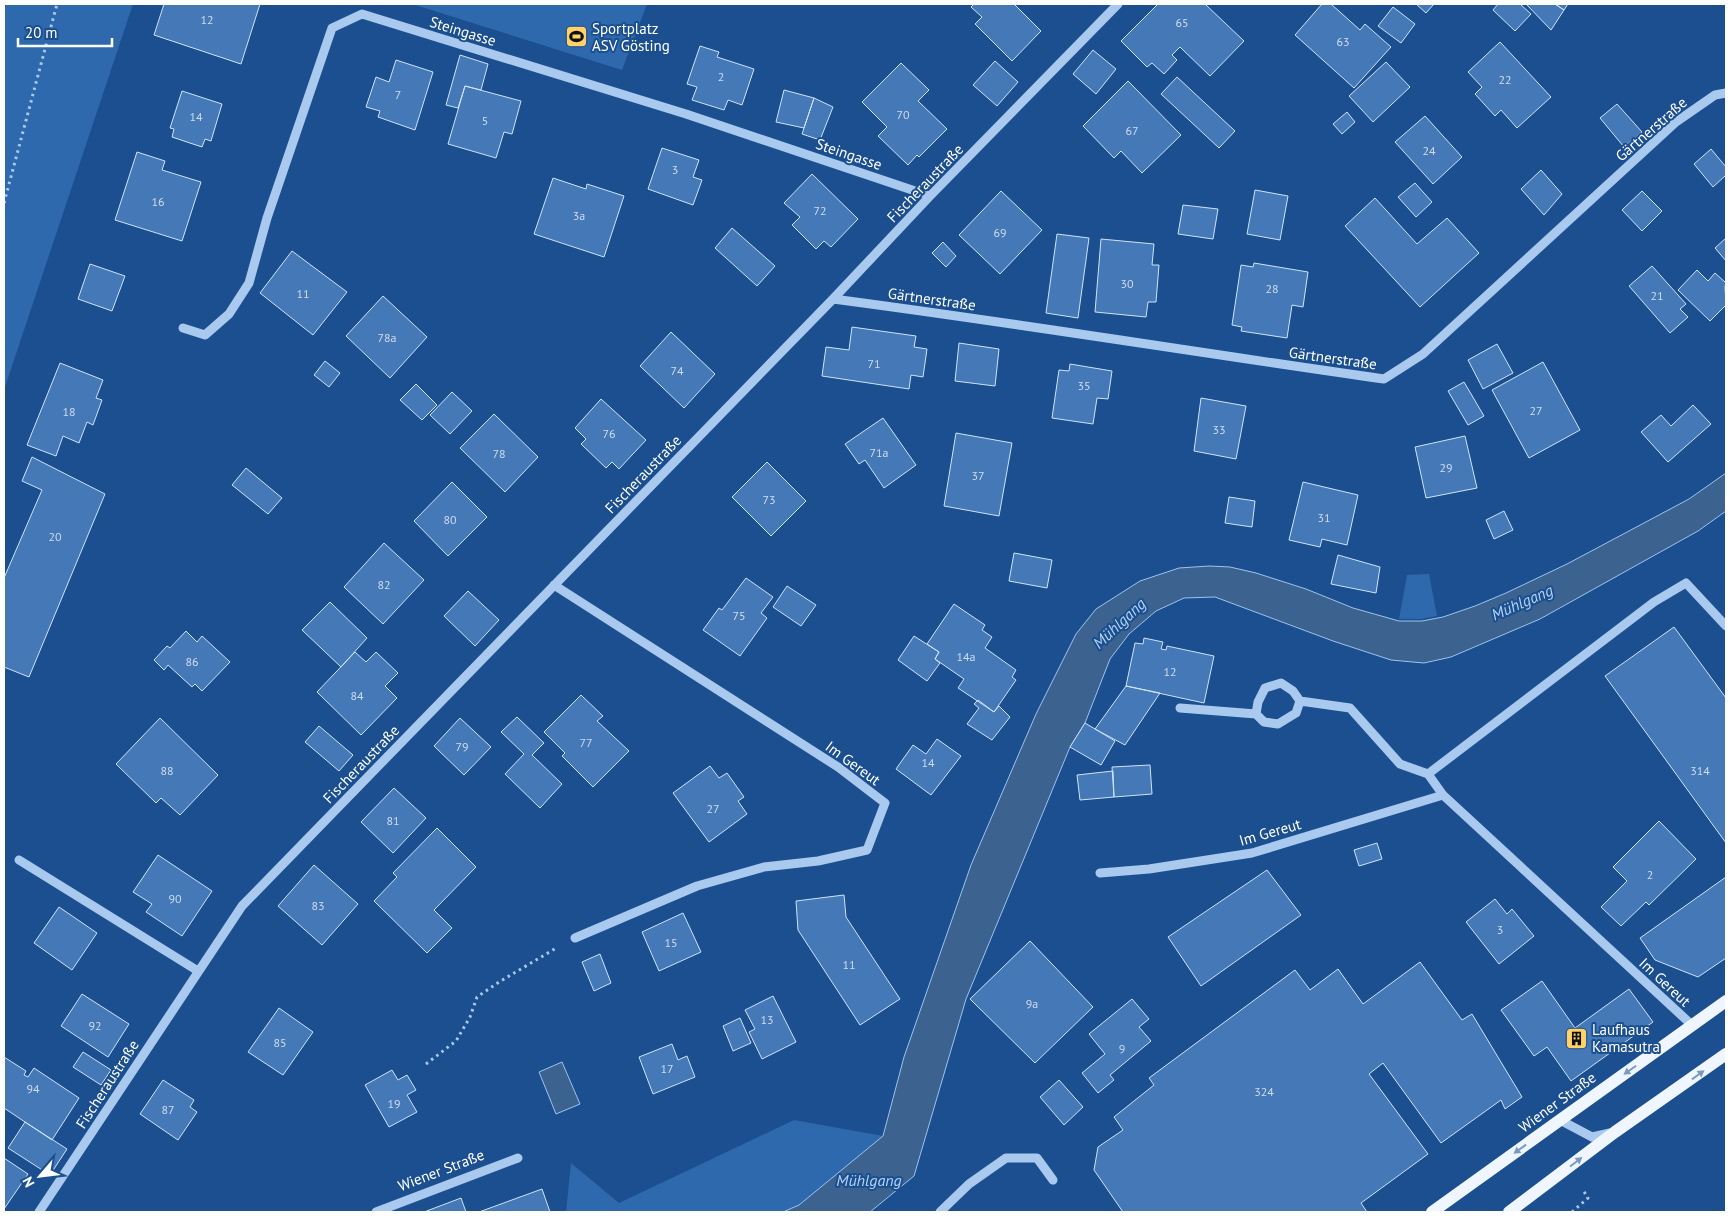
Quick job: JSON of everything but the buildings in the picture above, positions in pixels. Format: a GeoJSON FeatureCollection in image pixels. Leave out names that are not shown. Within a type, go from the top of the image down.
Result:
{"type":"FeatureCollection","features":[{"type":"Feature","properties":{"kind":"main road","name":"Wiener Straße"},"geometry":{"type":"LineString","coordinates":[[1432,1212],[1726,1001]]}},
{"type":"Feature","properties":{"kind":"main road"},"geometry":{"type":"LineString","coordinates":[[1509,1212],[1615,1132],[1726,1054]]}},
{"type":"Feature","properties":{"kind":"street","name":"Fischeraustraße"},"geometry":{"type":"LineString","coordinates":[[38,1212],[242,906],[834,299],[930,196],[1118,4]]}},
{"type":"Feature","properties":{"kind":"street","name":"Steingasse"},"geometry":{"type":"LineString","coordinates":[[183,328],[205,335],[228,314],[249,283],[267,218],[332,28],[362,14],[686,114],[930,196]]}},
{"type":"Feature","properties":{"kind":"street","name":"Gärtnerstraße"},"geometry":{"type":"LineString","coordinates":[[834,299],[1384,379],[1423,354],[1676,122],[1715,95],[1726,93]]}},
{"type":"Feature","properties":{"kind":"street"},"geometry":{"type":"LineString","coordinates":[[1256,714],[1258,702],[1265,688],[1281,683],[1293,691],[1300,701],[1350,708],[1400,764],[1428,774],[1654,602],[1686,583],[1726,626]]}},
{"type":"Feature","properties":{"kind":"street","name":"Im Gereut"},"geometry":{"type":"LineString","coordinates":[[554,585],[838,767],[885,803],[867,850],[818,861],[764,867],[697,886],[575,938]]}},
{"type":"Feature","properties":{"kind":"street"},"geometry":{"type":"LineString","coordinates":[[1180,708],[1256,714],[1264,722],[1278,724],[1296,713],[1300,701]]}},
{"type":"Feature","properties":{"kind":"street","name":"Im Gereut"},"geometry":{"type":"LineString","coordinates":[[1428,774],[1443,795],[1692,1026]]}},
{"type":"Feature","properties":{"kind":"street","name":"Im Gereut"},"geometry":{"type":"LineString","coordinates":[[1100,873],[1149,869],[1252,853],[1443,795]]}},
{"type":"Feature","properties":{"kind":"street"},"geometry":{"type":"LineString","coordinates":[[19,860],[198,971]]}},
{"type":"Feature","properties":{"kind":"street"},"geometry":{"type":"LineString","coordinates":[[1560,1120],[1592,1137],[1615,1132]]}},
{"type":"Feature","properties":{"kind":"street","name":"Wiener Straße"},"geometry":{"type":"LineString","coordinates":[[376,1212],[518,1158]]}},
{"type":"Feature","properties":{"kind":"street"},"geometry":{"type":"LineString","coordinates":[[940,1212],[970,1184],[1006,1158],[1037,1158],[1053,1180]]}},
{"type":"Feature","properties":{"kind":"path"},"geometry":{"type":"LineString","coordinates":[[4,203],[57,4]]}},
{"type":"Feature","properties":{"kind":"path"},"geometry":{"type":"LineString","coordinates":[[426,1064],[456,1040],[470,1017],[477,998],[499,982],[575,938]]}},
{"type":"Feature","properties":{"kind":"path"},"geometry":{"type":"LineString","coordinates":[[1572,1212],[1588,1198],[1583,1190]]}},
{"type":"Feature","properties":{"kind":"shaded area"},"geometry":{"type":"Polygon","coordinates":[[[6,4],[133,4],[4,390],[4,10],[6,4]]]}},
{"type":"Feature","properties":{"kind":"shaded area","name":"Sportplatz ASV Gösting"},"geometry":{"type":"Polygon","coordinates":[[[412,4],[647,4],[622,70],[412,4]]]}},
{"type":"Feature","properties":{"kind":"shaded area"},"geometry":{"type":"Polygon","coordinates":[[[1429,574],[1437,616],[1421,619],[1399,619],[1407,575],[1429,574]]]}},
{"type":"Feature","properties":{"kind":"shaded area"},"geometry":{"type":"Polygon","coordinates":[[[794,1120],[883,1136],[799,1206],[783,1212],[566,1212],[571,1163],[619,1203],[794,1120]]]}},
{"type":"Feature","properties":{"kind":"water","name":"Mühlgang"},"geometry":{"type":"Polygon","coordinates":[[[1726,473],[1726,511],[1698,531],[1540,619],[1451,657],[1424,663],[1391,660],[1333,641],[1215,597],[1184,598],[1156,611],[1129,634],[1110,659],[1085,723],[1070,747],[966,999],[914,1176],[870,1212],[783,1212],[799,1205],[883,1136],[904,1057],[971,865],[1036,714],[1076,634],[1096,609],[1140,581],[1179,568],[1209,566],[1230,567],[1256,573],[1306,589],[1353,608],[1399,621],[1422,621],[1443,617],[1506,593],[1567,564],[1689,499],[1726,473]]]}},
{"type":"Feature","properties":{"kind":"water"},"geometry":{"type":"Polygon","coordinates":[[[562,1062],[580,1104],[556,1114],[539,1072],[562,1062]]]}},
{"type":"Feature","properties":{"kind":"place","name":"Sportplatz ASV Gösting"},"geometry":{"type":"Point","coordinates":[576,37]}},
{"type":"Feature","properties":{"kind":"place","name":"Laufhaus Kamasutra"},"geometry":{"type":"Point","coordinates":[1576,1038]}}]}
